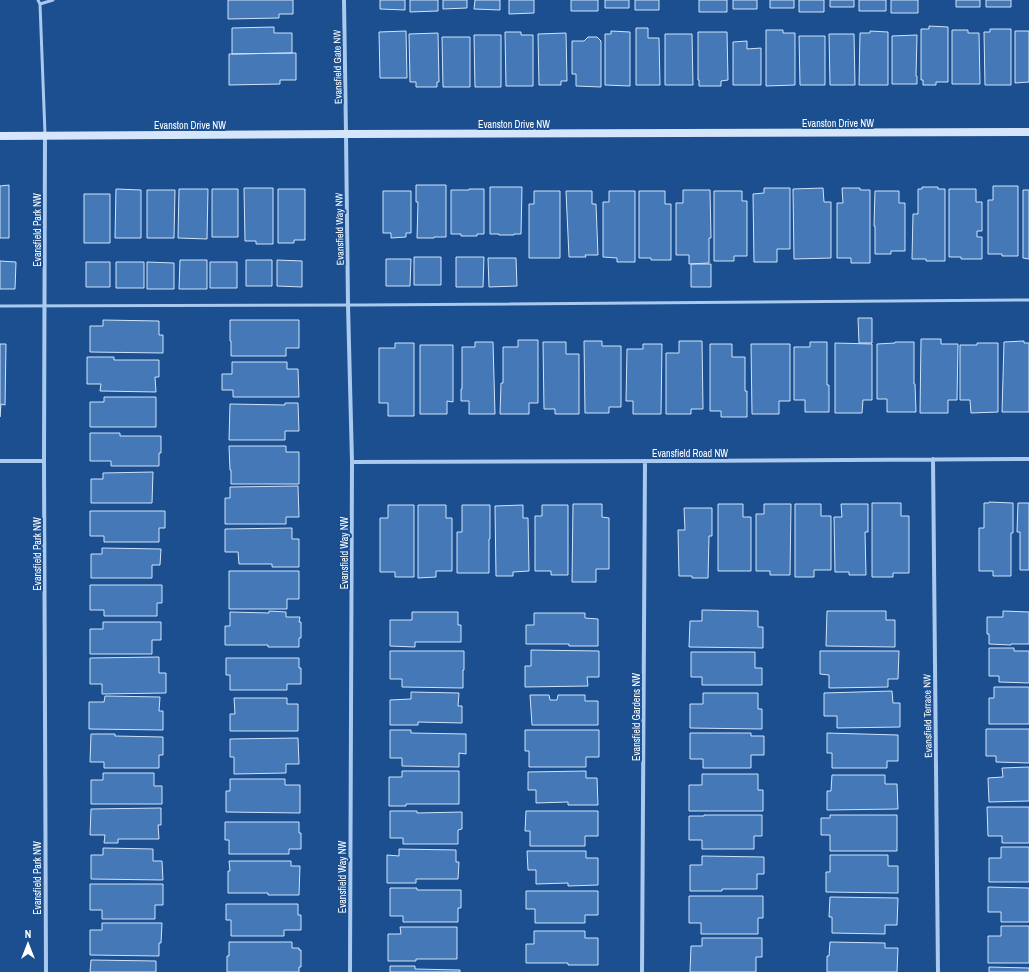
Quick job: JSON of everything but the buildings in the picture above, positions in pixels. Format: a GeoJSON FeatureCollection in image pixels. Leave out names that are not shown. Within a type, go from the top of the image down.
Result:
{"type":"FeatureCollection","features":[{"type":"Feature","properties":{"kind":"street","name":"Evansfield Gate NW"},"geometry":{"type":"LineString","coordinates":[[344,0],[346,134]]}},
{"type":"Feature","properties":{"kind":"street","name":"Evanston Drive NW"},"geometry":{"type":"LineString","coordinates":[[0,136],[1029,132]]}},
{"type":"Feature","properties":{"kind":"street","name":"Evansfield Way NW"},"geometry":{"type":"LineString","coordinates":[[346,134],[352,462],[350,972]]}},
{"type":"Feature","properties":{"kind":"street","name":"Evansfield Park NW"},"geometry":{"type":"LineString","coordinates":[[45,136],[44,461],[46,972]]}},
{"type":"Feature","properties":{"kind":"street","name":"Evansfield Terrace NW"},"geometry":{"type":"LineString","coordinates":[[933,459],[938,972]]}},
{"type":"Feature","properties":{"kind":"street","name":"Evansfield Road NW"},"geometry":{"type":"LineString","coordinates":[[352,462],[1029,459]]}},
{"type":"Feature","properties":{"kind":"street"},"geometry":{"type":"LineString","coordinates":[[0,461],[44,461]]}},
{"type":"Feature","properties":{"kind":"street","name":"Evansfield Gardens NW"},"geometry":{"type":"LineString","coordinates":[[642,972],[645,461]]}},
{"type":"Feature","properties":{"kind":"lane"},"geometry":{"type":"LineString","coordinates":[[38,0],[40,4],[45,136]]}},
{"type":"Feature","properties":{"kind":"lane"},"geometry":{"type":"LineString","coordinates":[[40,4],[53,0]]}},
{"type":"Feature","properties":{"kind":"lane"},"geometry":{"type":"LineString","coordinates":[[0,306],[1029,300]]}}]}
